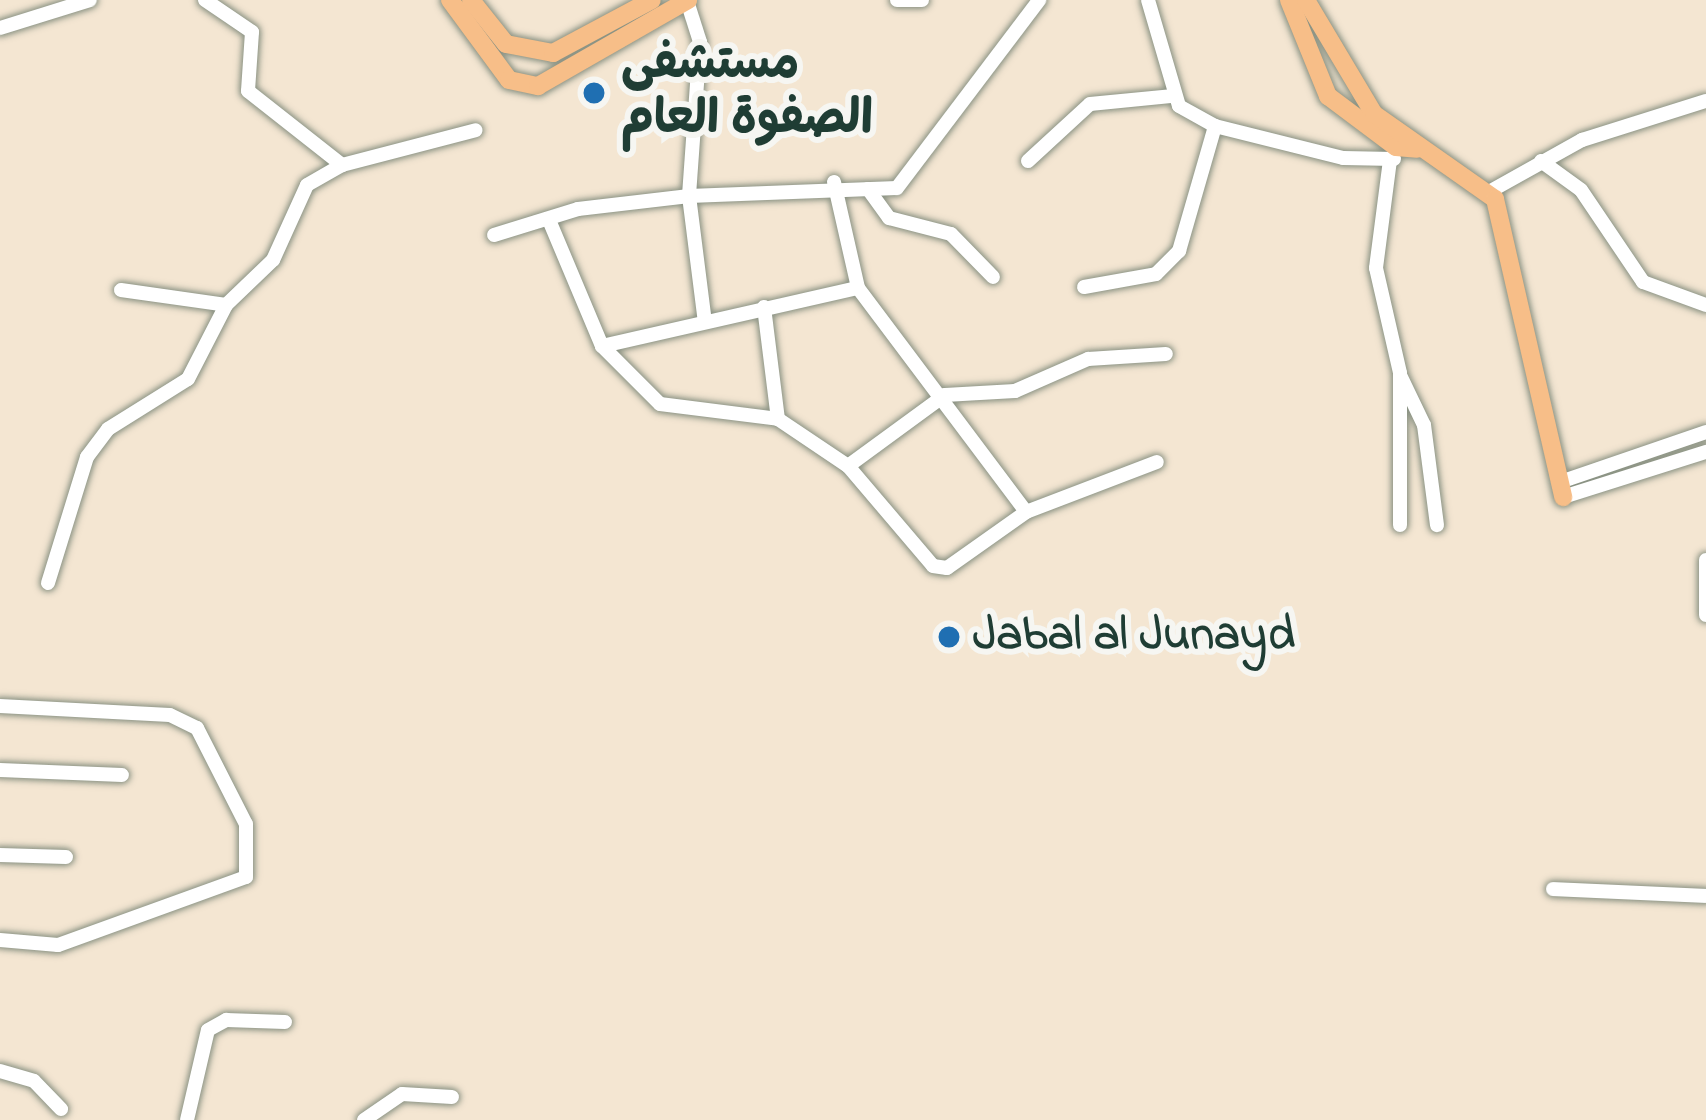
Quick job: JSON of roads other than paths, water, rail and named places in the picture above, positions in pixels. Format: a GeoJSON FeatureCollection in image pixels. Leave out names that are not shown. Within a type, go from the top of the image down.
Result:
{"type":"FeatureCollection","features":[{"type":"Feature","properties":{"kind":"main road"},"geometry":{"type":"LineString","coordinates":[[450,0],[509,80],[538,86],[688,0]]}},
{"type":"Feature","properties":{"kind":"main road"},"geometry":{"type":"LineString","coordinates":[[471,0],[506,44],[553,52],[652,0]]}},
{"type":"Feature","properties":{"kind":"main road"},"geometry":{"type":"LineString","coordinates":[[1289,0],[1328,95],[1396,147],[1420,150]]}},
{"type":"Feature","properties":{"kind":"main road"},"geometry":{"type":"LineString","coordinates":[[1306,0],[1345,80],[1420,150],[1487,193],[1529,317],[1562,490]]}},
{"type":"Feature","properties":{"kind":"street"},"geometry":{"type":"LineString","coordinates":[[0,28],[90,0]]}},
{"type":"Feature","properties":{"kind":"street"},"geometry":{"type":"LineString","coordinates":[[205,0],[252,32],[248,92],[342,165]]}},
{"type":"Feature","properties":{"kind":"street"},"geometry":{"type":"LineString","coordinates":[[688,0],[700,42],[689,196],[705,322]]}},
{"type":"Feature","properties":{"kind":"street"},"geometry":{"type":"LineString","coordinates":[[897,0],[922,0]]}},
{"type":"Feature","properties":{"kind":"street"},"geometry":{"type":"LineString","coordinates":[[494,235],[549,220],[689,196],[834,182],[868,189],[896,188],[1039,0]]}},
{"type":"Feature","properties":{"kind":"street"},"geometry":{"type":"LineString","coordinates":[[1149,0],[1171,96]]}},
{"type":"Feature","properties":{"kind":"street"},"geometry":{"type":"LineString","coordinates":[[1028,161],[1090,104],[1171,96],[1215,126],[1390,160],[1420,150]]}},
{"type":"Feature","properties":{"kind":"street"},"geometry":{"type":"LineString","coordinates":[[1487,193],[1541,161],[1706,101]]}},
{"type":"Feature","properties":{"kind":"street"},"geometry":{"type":"LineString","coordinates":[[1084,287],[1156,274],[1179,251],[1215,126]]}},
{"type":"Feature","properties":{"kind":"street"},"geometry":{"type":"LineString","coordinates":[[48,583],[87,457],[108,429],[188,379],[226,305],[274,260],[308,185],[342,165],[476,130]]}},
{"type":"Feature","properties":{"kind":"street"},"geometry":{"type":"LineString","coordinates":[[1390,160],[1376,268],[1400,373],[1424,425],[1437,525]]}},
{"type":"Feature","properties":{"kind":"street"},"geometry":{"type":"LineString","coordinates":[[1541,161],[1581,190],[1643,282],[1706,304]]}},
{"type":"Feature","properties":{"kind":"street"},"geometry":{"type":"LineString","coordinates":[[834,182],[858,288],[945,395],[1026,512]]}},
{"type":"Feature","properties":{"kind":"street"},"geometry":{"type":"LineString","coordinates":[[868,189],[903,226],[958,238],[993,278]]}},
{"type":"Feature","properties":{"kind":"street"},"geometry":{"type":"LineString","coordinates":[[549,220],[602,346],[660,404],[778,419],[848,466],[933,566],[946,568],[1026,512],[1157,462]]}},
{"type":"Feature","properties":{"kind":"street"},"geometry":{"type":"LineString","coordinates":[[602,346],[858,288]]}},
{"type":"Feature","properties":{"kind":"street"},"geometry":{"type":"LineString","coordinates":[[121,290],[226,305]]}},
{"type":"Feature","properties":{"kind":"street"},"geometry":{"type":"LineString","coordinates":[[764,307],[778,419]]}},
{"type":"Feature","properties":{"kind":"street"},"geometry":{"type":"LineString","coordinates":[[848,466],[945,395],[1015,391],[1088,359],[1166,354]]}},
{"type":"Feature","properties":{"kind":"street"},"geometry":{"type":"LineString","coordinates":[[1400,373],[1400,525]]}},
{"type":"Feature","properties":{"kind":"street"},"geometry":{"type":"LineString","coordinates":[[1562,490],[1706,432]]}},
{"type":"Feature","properties":{"kind":"street"},"geometry":{"type":"LineString","coordinates":[[1562,490],[1706,452]]}},
{"type":"Feature","properties":{"kind":"street"},"geometry":{"type":"LineString","coordinates":[[1706,560],[1706,615]]}},
{"type":"Feature","properties":{"kind":"street"},"geometry":{"type":"LineString","coordinates":[[0,706],[170,716],[197,728],[246,824],[246,878],[165,913],[58,944],[0,940]]}},
{"type":"Feature","properties":{"kind":"street"},"geometry":{"type":"LineString","coordinates":[[0,770],[122,775]]}},
{"type":"Feature","properties":{"kind":"street"},"geometry":{"type":"LineString","coordinates":[[0,856],[66,856]]}},
{"type":"Feature","properties":{"kind":"street"},"geometry":{"type":"LineString","coordinates":[[1553,889],[1706,896]]}},
{"type":"Feature","properties":{"kind":"street"},"geometry":{"type":"LineString","coordinates":[[187,1120],[208,1030],[226,1020],[285,1022]]}},
{"type":"Feature","properties":{"kind":"street"},"geometry":{"type":"LineString","coordinates":[[0,1071],[34,1081],[62,1109]]}},
{"type":"Feature","properties":{"kind":"street"},"geometry":{"type":"LineString","coordinates":[[364,1120],[403,1094],[452,1097]]}},
{"type":"Feature","properties":{"kind":"place","name":"مستشفى الصفوة العام"},"geometry":{"type":"Point","coordinates":[594,93]}},
{"type":"Feature","properties":{"kind":"place","name":"Jabal al Junayd"},"geometry":{"type":"Point","coordinates":[949,637]}}]}
